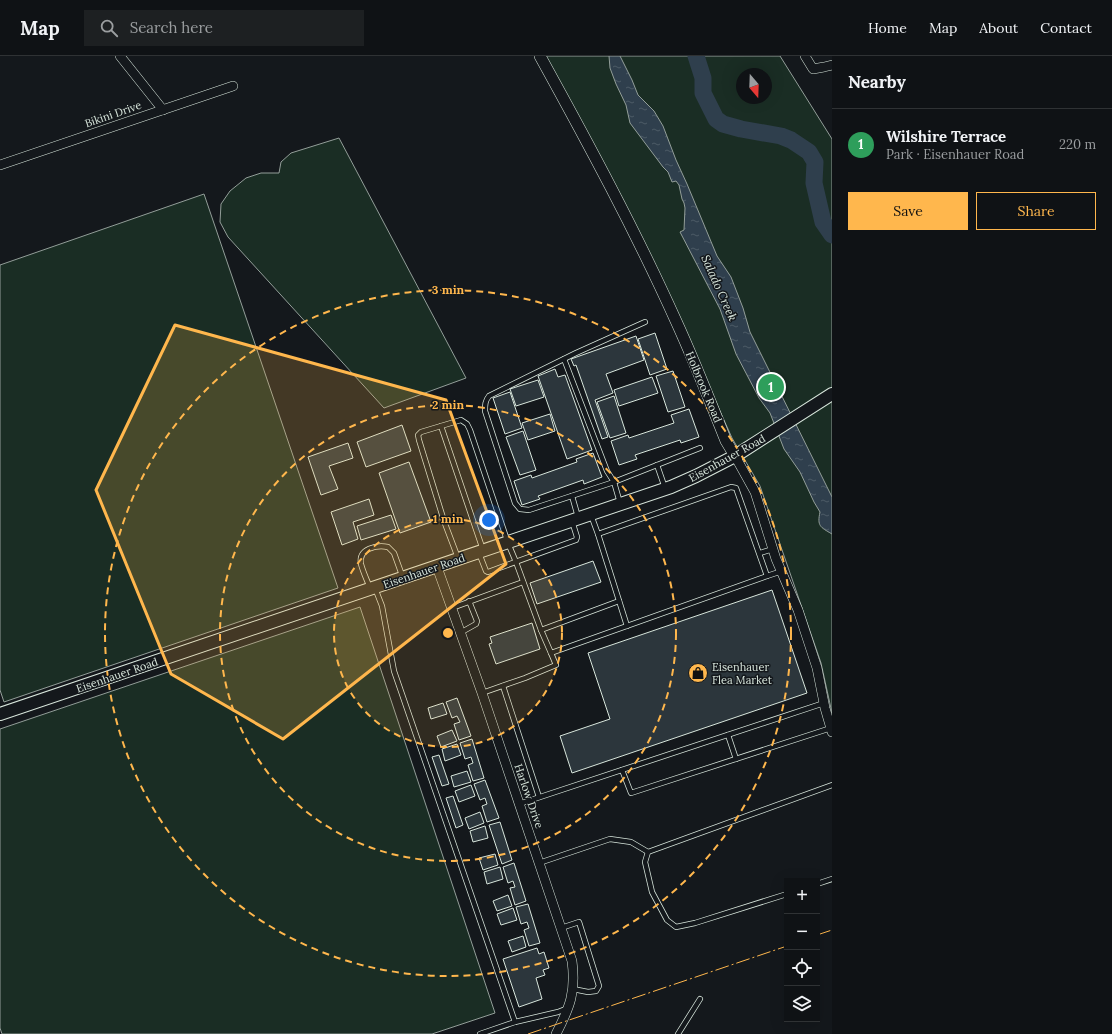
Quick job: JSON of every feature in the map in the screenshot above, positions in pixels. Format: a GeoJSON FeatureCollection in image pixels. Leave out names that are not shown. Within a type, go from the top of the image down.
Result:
{"type":"FeatureCollection","features":[{"type":"Feature","properties":{"kind":"main road","name":"Eisenhauer Road"},"geometry":{"type":"LineString","coordinates":[[0,714],[666,489],[696,476],[735,456],[832,394]]}},
{"type":"Feature","properties":{"kind":"street"},"geometry":{"type":"LineString","coordinates":[[120,56],[163,110]]}},
{"type":"Feature","properties":{"kind":"street","name":"Holbrook Road"},"geometry":{"type":"LineString","coordinates":[[540,56],[634,232],[677,322],[726,441],[756,492],[773,549],[798,610],[814,662],[831,730]]}},
{"type":"Feature","properties":{"kind":"street"},"geometry":{"type":"LineString","coordinates":[[805,56],[814,68],[832,65]]}},
{"type":"Feature","properties":{"kind":"street","name":"Bikini Drive"},"geometry":{"type":"LineString","coordinates":[[0,165],[233,86]]}},
{"type":"Feature","properties":{"kind":"street","name":"Harlow Drive"},"geometry":{"type":"LineString","coordinates":[[437,567],[482,693],[572,961],[574,979],[573,989],[569,1007],[557,1034]]}},
{"type":"Feature","properties":{"kind":"lane"},"geometry":{"type":"LineString","coordinates":[[645,322],[564,359],[489,396],[485,404],[484,411],[515,503],[520,509],[529,510],[614,482],[700,448]]}},
{"type":"Feature","properties":{"kind":"lane"},"geometry":{"type":"LineString","coordinates":[[564,359],[607,471],[614,482],[620,505]]}},
{"type":"Feature","properties":{"kind":"lane"},"geometry":{"type":"LineString","coordinates":[[458,560],[418,440],[418,435],[421,432],[461,420],[467,424],[470,430],[508,543],[556,665],[526,678],[482,693]]}},
{"type":"Feature","properties":{"kind":"lane"},"geometry":{"type":"LineString","coordinates":[[440,426],[486,571],[488,572],[576,540],[577,537],[572,496]]}},
{"type":"Feature","properties":{"kind":"lane"},"geometry":{"type":"LineString","coordinates":[[657,465],[666,489]]}},
{"type":"Feature","properties":{"kind":"lane"},"geometry":{"type":"LineString","coordinates":[[598,534],[731,487],[736,488],[767,576]]}},
{"type":"Feature","properties":{"kind":"lane"},"geometry":{"type":"LineString","coordinates":[[591,515],[628,626]]}},
{"type":"Feature","properties":{"kind":"lane"},"geometry":{"type":"LineString","coordinates":[[403,578],[394,553],[388,547],[378,546],[364,552],[361,563],[382,606],[394,671],[515,1022]]}},
{"type":"Feature","properties":{"kind":"lane"},"geometry":{"type":"LineString","coordinates":[[760,553],[773,549]]}},
{"type":"Feature","properties":{"kind":"lane"},"geometry":{"type":"LineString","coordinates":[[551,653],[782,571]]}},
{"type":"Feature","properties":{"kind":"lane"},"geometry":{"type":"LineString","coordinates":[[451,608],[523,582]]}},
{"type":"Feature","properties":{"kind":"lane"},"geometry":{"type":"LineString","coordinates":[[460,633],[476,624],[469,601]]}},
{"type":"Feature","properties":{"kind":"lane"},"geometry":{"type":"LineString","coordinates":[[541,630],[619,601]]}},
{"type":"Feature","properties":{"kind":"lane"},"geometry":{"type":"LineString","coordinates":[[503,686],[539,797]]}},
{"type":"Feature","properties":{"kind":"lane"},"geometry":{"type":"LineString","coordinates":[[519,804],[824,703]]}},
{"type":"Feature","properties":{"kind":"lane"},"geometry":{"type":"LineString","coordinates":[[622,770],[631,793],[831,730]]}},
{"type":"Feature","properties":{"kind":"lane"},"geometry":{"type":"LineString","coordinates":[[728,735],[736,759]]}},
{"type":"Feature","properties":{"kind":"lane"},"geometry":{"type":"LineString","coordinates":[[648,852],[832,785]]}},
{"type":"Feature","properties":{"kind":"lane"},"geometry":{"type":"LineString","coordinates":[[539,863],[610,839],[631,842],[648,852]]}},
{"type":"Feature","properties":{"kind":"lane"},"geometry":{"type":"LineString","coordinates":[[648,852],[645,862],[652,892],[667,920],[676,927],[695,923],[784,895]]}},
{"type":"Feature","properties":{"kind":"lane"},"geometry":{"type":"LineString","coordinates":[[820,883],[832,879]]}},
{"type":"Feature","properties":{"kind":"lane"},"geometry":{"type":"LineString","coordinates":[[561,928],[579,922],[599,986],[596,991],[588,992],[573,989]]}},
{"type":"Feature","properties":{"kind":"lane"},"geometry":{"type":"LineString","coordinates":[[678,1034],[700,999]]}},
{"type":"Feature","properties":{"kind":"lane"},"geometry":{"type":"LineString","coordinates":[[480,1034],[515,1022],[558,1012],[569,1007]]}},
{"type":"Feature","properties":{"kind":"highlighted area"},"geometry":{"type":"Polygon","coordinates":[[[175,325],[446,400],[506,564],[283,739],[171,674],[96,490],[175,325]]]}},
{"type":"Feature","properties":{"kind":"green space"},"geometry":{"type":"Polygon","coordinates":[[[545,56],[780,56],[832,139],[832,713],[821,663],[760,486],[732,438],[687,337],[545,56]]]}},
{"type":"Feature","properties":{"kind":"green space"},"geometry":{"type":"Polygon","coordinates":[[[339,138],[466,378],[384,408],[228,237],[220,222],[221,204],[230,191],[246,178],[261,173],[279,173],[281,162],[291,153],[339,138]]]}},
{"type":"Feature","properties":{"kind":"green space"},"geometry":{"type":"Polygon","coordinates":[[[204,194],[338,588],[4,702],[0,690],[0,265],[204,194]]]}},
{"type":"Feature","properties":{"kind":"green space"},"geometry":{"type":"Polygon","coordinates":[[[360,607],[495,1013],[432,1034],[2,1034],[0,1028],[0,729],[360,607]]]}},
{"type":"Feature","properties":{"kind":"water","name":"Salado Creek"},"geometry":{"type":"Polygon","coordinates":[[[609,56],[620,56],[638,95],[654,111],[663,126],[717,256],[731,277],[743,308],[750,332],[832,497],[832,534],[820,526],[820,512],[800,472],[784,449],[770,413],[759,398],[736,354],[720,309],[680,232],[684,230],[685,208],[679,185],[676,181],[672,182],[668,172],[630,123],[626,105],[610,68],[609,56]]]}},
{"type":"Feature","properties":{"kind":"building"},"geometry":{"type":"Polygon","coordinates":[[[655,333],[667,369],[650,375],[638,339],[655,333]]]}},
{"type":"Feature","properties":{"kind":"building"},"geometry":{"type":"Polygon","coordinates":[[[636,336],[644,360],[606,374],[613,393],[595,400],[608,437],[602,439],[576,365],[574,366],[571,359],[636,336]]]}},
{"type":"Feature","properties":{"kind":"building"},"geometry":{"type":"Polygon","coordinates":[[[555,369],[558,377],[565,375],[592,450],[567,459],[538,376],[555,369]]]}},
{"type":"Feature","properties":{"kind":"building"},"geometry":{"type":"Polygon","coordinates":[[[673,371],[685,407],[668,412],[656,376],[673,371]]]}},
{"type":"Feature","properties":{"kind":"building"},"geometry":{"type":"Polygon","coordinates":[[[652,377],[658,393],[619,406],[614,390],[652,377]]]}},
{"type":"Feature","properties":{"kind":"building"},"geometry":{"type":"Polygon","coordinates":[[[538,380],[544,397],[516,406],[510,389],[538,380]]]}},
{"type":"Feature","properties":{"kind":"building"},"geometry":{"type":"Polygon","coordinates":[[[510,392],[522,428],[505,434],[493,398],[510,392]]]}},
{"type":"Feature","properties":{"kind":"building"},"geometry":{"type":"Polygon","coordinates":[[[614,396],[626,433],[610,438],[597,402],[614,396]]]}},
{"type":"Feature","properties":{"kind":"building"},"geometry":{"type":"Polygon","coordinates":[[[689,409],[699,437],[681,443],[680,440],[635,455],[637,459],[619,465],[611,441],[628,435],[629,438],[674,423],[671,415],[689,409]]]}},
{"type":"Feature","properties":{"kind":"building"},"geometry":{"type":"Polygon","coordinates":[[[550,414],[555,431],[528,440],[522,423],[550,414]]]}},
{"type":"Feature","properties":{"kind":"building"},"geometry":{"type":"Polygon","coordinates":[[[402,425],[411,451],[366,467],[357,442],[402,425]]]}},
{"type":"Feature","properties":{"kind":"building"},"geometry":{"type":"Polygon","coordinates":[[[523,431],[536,470],[520,475],[506,437],[523,431]]]}},
{"type":"Feature","properties":{"kind":"building"},"geometry":{"type":"Polygon","coordinates":[[[348,443],[353,458],[329,466],[338,489],[321,495],[308,457],[348,443]]]}},
{"type":"Feature","properties":{"kind":"building"},"geometry":{"type":"Polygon","coordinates":[[[593,453],[602,477],[584,484],[583,480],[538,496],[540,499],[522,505],[514,481],[531,475],[532,478],[577,462],[576,459],[593,453]]]}},
{"type":"Feature","properties":{"kind":"building"},"geometry":{"type":"Polygon","coordinates":[[[409,462],[431,522],[400,533],[379,473],[409,462]]]}},
{"type":"Feature","properties":{"kind":"building"},"geometry":{"type":"Polygon","coordinates":[[[369,499],[374,515],[353,522],[358,539],[342,545],[331,512],[369,499]]]}},
{"type":"Feature","properties":{"kind":"building"},"geometry":{"type":"Polygon","coordinates":[[[391,515],[396,529],[361,540],[357,526],[391,515]]]}},
{"type":"Feature","properties":{"kind":"building"},"geometry":{"type":"Polygon","coordinates":[[[593,561],[601,582],[537,604],[530,583],[593,561]]]}},
{"type":"Feature","properties":{"kind":"building","name":"Eisenhauer Flea Market"},"geometry":{"type":"Polygon","coordinates":[[[772,590],[807,693],[572,773],[560,736],[610,719],[588,653],[772,590]]]}},
{"type":"Feature","properties":{"kind":"building"},"geometry":{"type":"Polygon","coordinates":[[[532,623],[540,649],[496,664],[489,644],[492,643],[490,637],[532,623]]]}},
{"type":"Feature","properties":{"kind":"building"},"geometry":{"type":"Polygon","coordinates":[[[457,698],[471,736],[459,740],[454,724],[460,722],[457,716],[452,718],[446,702],[457,698]]]}},
{"type":"Feature","properties":{"kind":"building"},"geometry":{"type":"Polygon","coordinates":[[[443,703],[447,714],[431,719],[428,708],[443,703]]]}},
{"type":"Feature","properties":{"kind":"building"},"geometry":{"type":"Polygon","coordinates":[[[452,730],[457,741],[441,747],[437,736],[452,730]]]}},
{"type":"Feature","properties":{"kind":"building"},"geometry":{"type":"Polygon","coordinates":[[[472,739],[484,778],[473,781],[468,765],[473,763],[471,757],[465,759],[460,743],[472,739]]]}},
{"type":"Feature","properties":{"kind":"building"},"geometry":{"type":"Polygon","coordinates":[[[457,744],[461,755],[445,761],[442,749],[457,744]]]}},
{"type":"Feature","properties":{"kind":"building"},"geometry":{"type":"Polygon","coordinates":[[[439,755],[449,784],[442,786],[432,757],[439,755]]]}},
{"type":"Feature","properties":{"kind":"building"},"geometry":{"type":"Polygon","coordinates":[[[467,771],[471,782],[454,787],[451,776],[467,771]]]}},
{"type":"Feature","properties":{"kind":"building"},"geometry":{"type":"Polygon","coordinates":[[[485,780],[499,818],[487,822],[482,806],[487,804],[485,798],[480,800],[474,784],[485,780]]]}},
{"type":"Feature","properties":{"kind":"building"},"geometry":{"type":"Polygon","coordinates":[[[471,785],[475,796],[459,802],[455,791],[471,785]]]}},
{"type":"Feature","properties":{"kind":"building"},"geometry":{"type":"Polygon","coordinates":[[[453,796],[463,825],[456,828],[446,798],[453,796]]]}},
{"type":"Feature","properties":{"kind":"building"},"geometry":{"type":"Polygon","coordinates":[[[480,812],[484,823],[469,829],[465,818],[480,812]]]}},
{"type":"Feature","properties":{"kind":"building"},"geometry":{"type":"Polygon","coordinates":[[[500,822],[512,860],[502,864],[489,825],[500,822]]]}},
{"type":"Feature","properties":{"kind":"building"},"geometry":{"type":"Polygon","coordinates":[[[485,826],[488,838],[473,842],[470,831],[485,826]]]}},
{"type":"Feature","properties":{"kind":"building"},"geometry":{"type":"Polygon","coordinates":[[[495,854],[498,865],[483,870],[479,858],[495,854]]]}},
{"type":"Feature","properties":{"kind":"building"},"geometry":{"type":"Polygon","coordinates":[[[514,863],[526,901],[515,905],[510,888],[515,887],[513,881],[508,883],[503,867],[514,863]]]}},
{"type":"Feature","properties":{"kind":"building"},"geometry":{"type":"Polygon","coordinates":[[[500,867],[503,879],[487,884],[484,872],[500,867]]]}},
{"type":"Feature","properties":{"kind":"building"},"geometry":{"type":"Polygon","coordinates":[[[508,895],[512,906],[497,911],[493,901],[508,895]]]}},
{"type":"Feature","properties":{"kind":"building"},"geometry":{"type":"Polygon","coordinates":[[[528,904],[540,943],[529,946],[524,930],[529,928],[527,922],[521,924],[516,907],[528,904]]]}},
{"type":"Feature","properties":{"kind":"building"},"geometry":{"type":"Polygon","coordinates":[[[513,908],[517,920],[501,925],[497,914],[513,908]]]}},
{"type":"Feature","properties":{"kind":"building"},"geometry":{"type":"Polygon","coordinates":[[[523,936],[526,947],[512,952],[508,941],[523,936]]]}},
{"type":"Feature","properties":{"kind":"building"},"geometry":{"type":"Polygon","coordinates":[[[537,948],[539,954],[544,952],[549,968],[543,970],[545,975],[536,978],[542,999],[519,1007],[503,959],[537,948]]]}},
{"type":"Feature","properties":{"kind":"waterway"},"geometry":{"type":"LineString","coordinates":[[696,56],[703,78],[703,93],[716,119],[723,124],[741,129],[781,136],[791,140],[809,152],[815,162],[814,183],[823,222],[832,235]]}},
{"type":"Feature","properties":{"kind":"power"},"geometry":{"type":"LineString","coordinates":[[820,934],[832,930]]}},
{"type":"Feature","properties":{"kind":"power"},"geometry":{"type":"LineString","coordinates":[[528,1034],[784,947]]}},
{"type":"Feature","properties":{"kind":"place","name":"Wilshire Terrace"},"geometry":{"type":"Point","coordinates":[771,387]}},
{"type":"Feature","properties":{"kind":"place","name":"Eisenhauer Flea Market"},"geometry":{"type":"Point","coordinates":[698,673]}}]}
